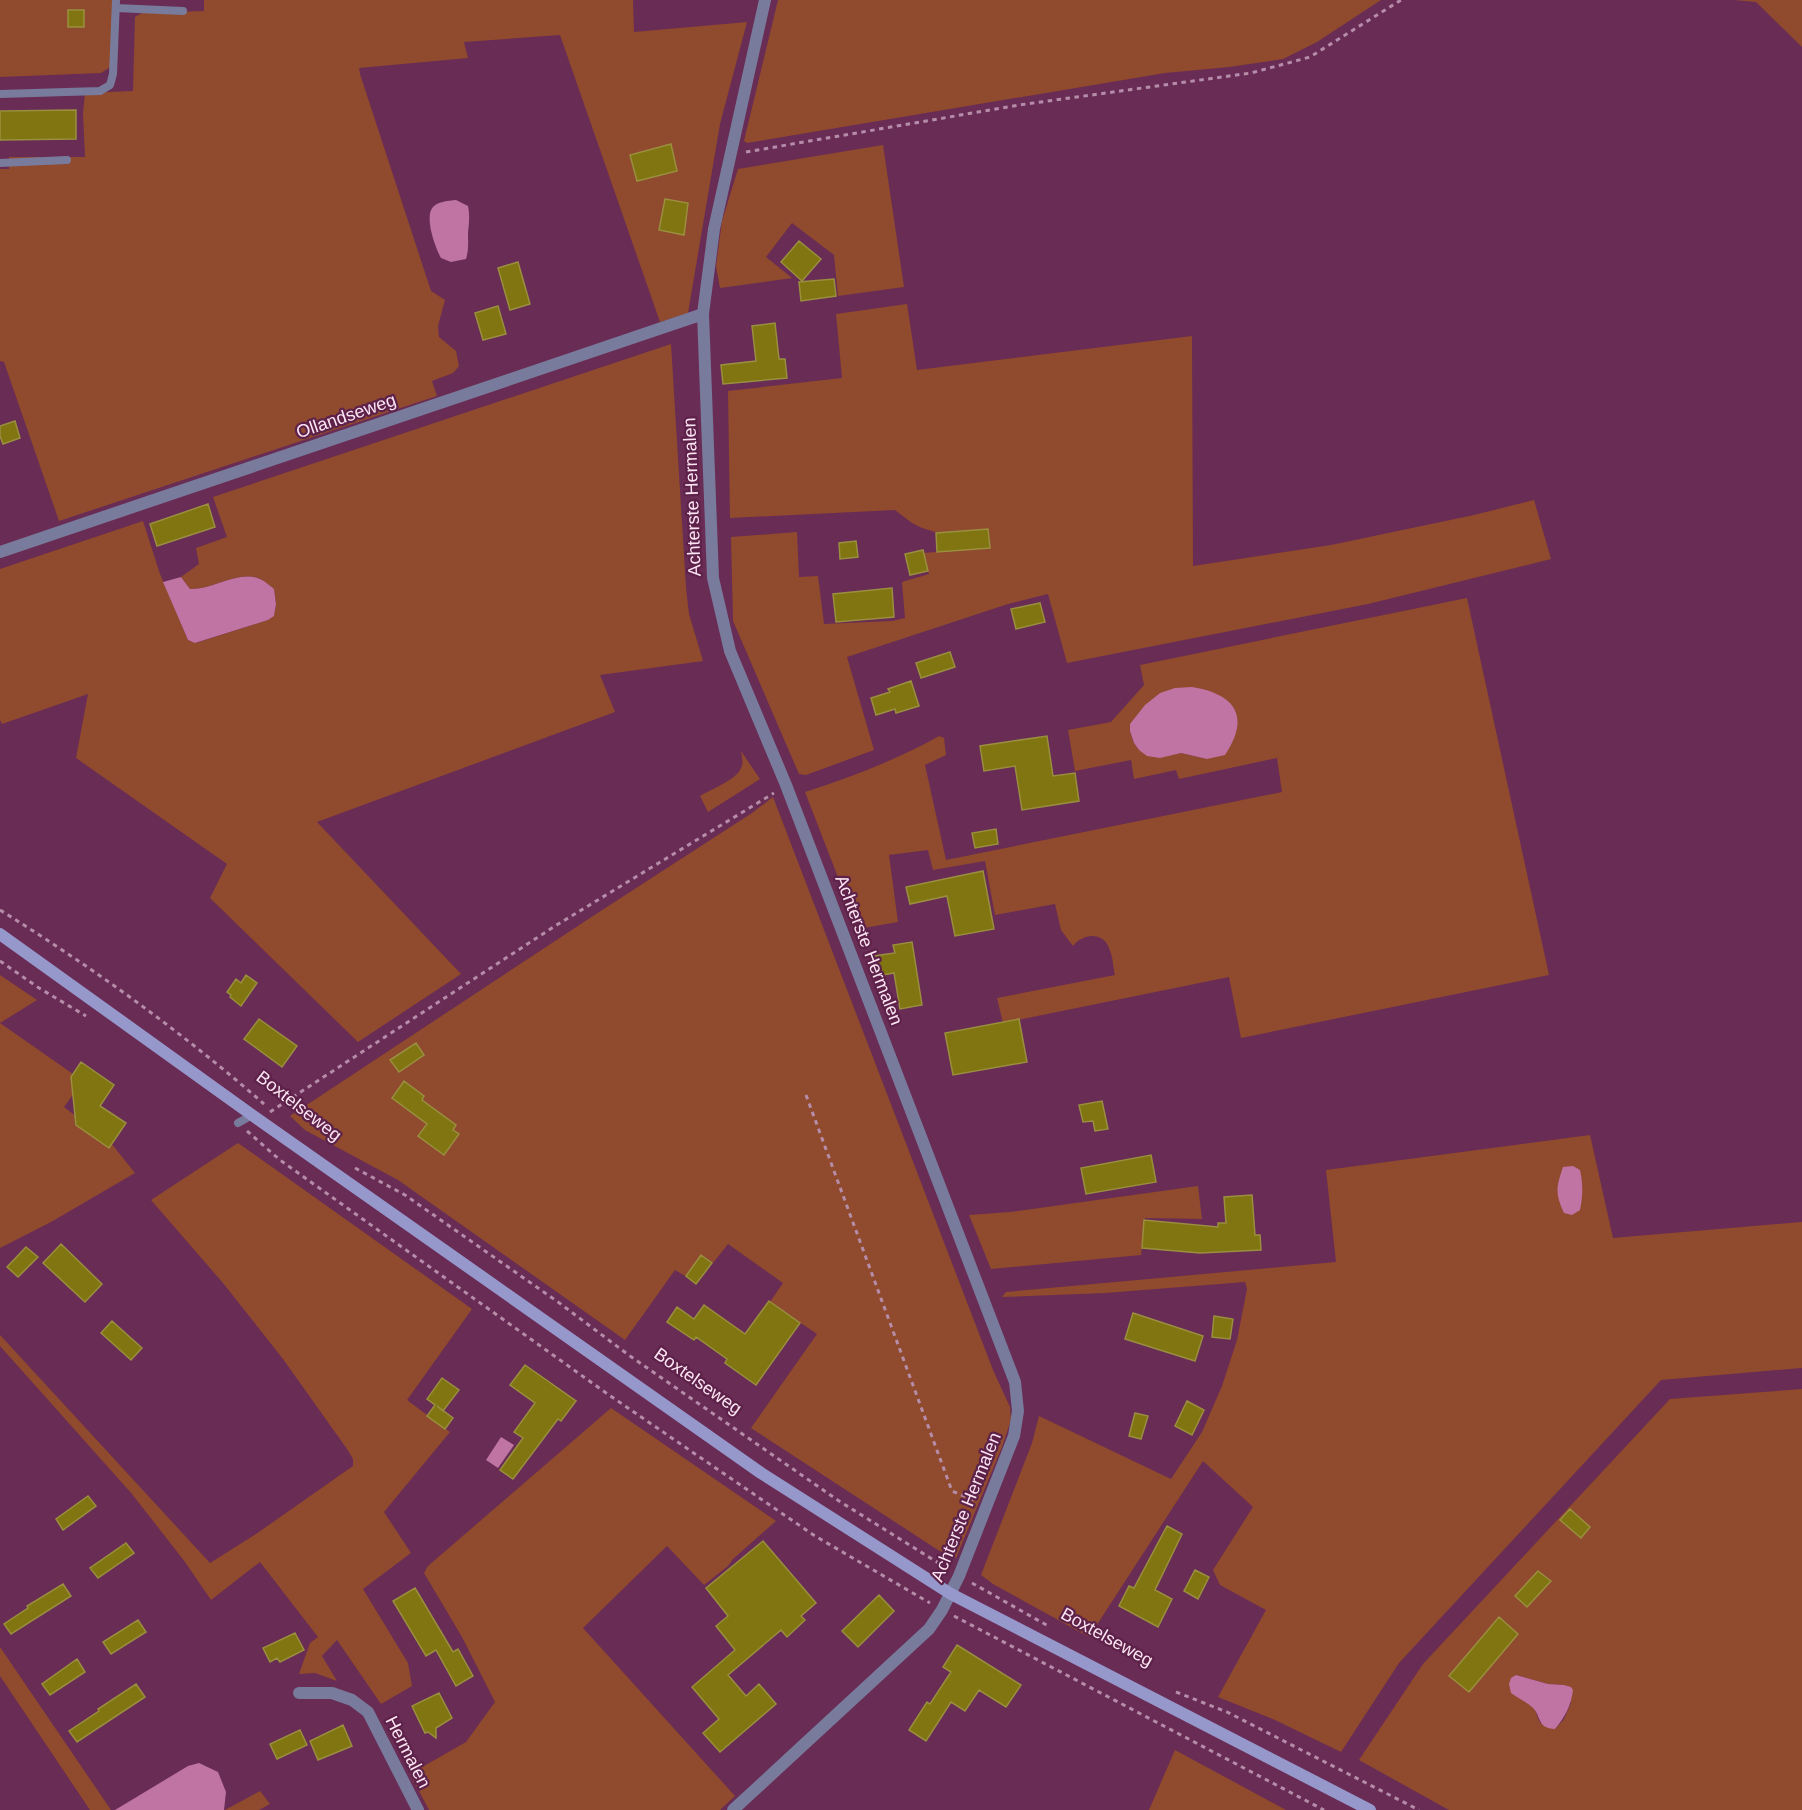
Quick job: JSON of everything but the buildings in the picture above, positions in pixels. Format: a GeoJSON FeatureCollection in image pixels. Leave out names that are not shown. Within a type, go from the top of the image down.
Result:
{"type":"FeatureCollection","features":[{"type":"Feature","properties":{"kind":"main road","name":"Boxtelseweg"},"geometry":{"type":"LineString","coordinates":[[0,934],[252,1115],[761,1473],[951,1594],[1370,1810]]}},
{"type":"Feature","properties":{"kind":"street","name":"Achterste Hermalen"},"geometry":{"type":"LineString","coordinates":[[734,1810],[929,1629],[942,1610],[959,1576],[1014,1436],[1018,1412],[1015,1382],[786,785],[730,651],[712,578],[703,314],[714,229],[765,0]]}},
{"type":"Feature","properties":{"kind":"street","name":"Ollandseweg"},"geometry":{"type":"LineString","coordinates":[[0,552],[703,314]]}},
{"type":"Feature","properties":{"kind":"street","name":"Hermalen"},"geometry":{"type":"LineString","coordinates":[[299,1693],[332,1693],[352,1700],[368,1712],[418,1810]]}},
{"type":"Feature","properties":{"kind":"lane"},"geometry":{"type":"LineString","coordinates":[[0,94],[100,91],[110,85],[113,74],[116,4],[183,12]]}},
{"type":"Feature","properties":{"kind":"lane"},"geometry":{"type":"LineString","coordinates":[[0,163],[67,160]]}},
{"type":"Feature","properties":{"kind":"lane"},"geometry":{"type":"LineString","coordinates":[[238,1123],[252,1115]]}},
{"type":"Feature","properties":{"kind":"path"},"geometry":{"type":"LineString","coordinates":[[730,154],[1019,105],[1251,73],[1311,57],[1401,0]]}},
{"type":"Feature","properties":{"kind":"path","name":"Boxtelseweg"},"geometry":{"type":"LineString","coordinates":[[0,910],[42,936],[187,1039],[273,1111],[555,926],[786,785]]}},
{"type":"Feature","properties":{"kind":"path"},"geometry":{"type":"LineString","coordinates":[[0,961],[39,988],[95,1021]]}},
{"type":"Feature","properties":{"kind":"path"},"geometry":{"type":"LineString","coordinates":[[806,1095],[952,1491],[987,1505]]}},
{"type":"Feature","properties":{"kind":"path"},"geometry":{"type":"LineString","coordinates":[[238,1123],[280,1160],[609,1395],[815,1536],[942,1610],[1324,1810]]}},
{"type":"Feature","properties":{"kind":"path","name":"Boxtelseweg"},"geometry":{"type":"LineString","coordinates":[[346,1163],[405,1195],[558,1302],[630,1356],[830,1494],[959,1576],[1051,1627]]}},
{"type":"Feature","properties":{"kind":"path"},"geometry":{"type":"LineString","coordinates":[[1174,1691],[1227,1712],[1419,1810]]}},
{"type":"Feature","properties":{"kind":"shaded area"},"geometry":{"type":"Polygon","coordinates":[[[0,0],[117,0],[112,66],[101,73],[0,77],[0,0]]]}},
{"type":"Feature","properties":{"kind":"shaded area"},"geometry":{"type":"Polygon","coordinates":[[[204,0],[633,0],[634,32],[747,22],[720,124],[688,313],[660,322],[560,35],[464,42],[468,58],[359,68],[431,291],[445,300],[438,326],[439,337],[456,351],[459,366],[453,373],[432,381],[437,396],[59,521],[4,362],[0,361],[0,169],[9,169],[9,157],[85,157],[83,113],[85,93],[133,91],[135,17],[142,13],[204,11],[204,0]]]}},
{"type":"Feature","properties":{"kind":"shaded area"},"geometry":{"type":"Polygon","coordinates":[[[778,0],[1381,0],[1317,42],[1283,59],[1165,73],[747,143],[744,141],[778,0]]]}},
{"type":"Feature","properties":{"kind":"shaded area"},"geometry":{"type":"Polygon","coordinates":[[[1734,0],[1802,0],[1802,47],[1756,2],[1734,0]]]}},
{"type":"Feature","properties":{"kind":"shaded area"},"geometry":{"type":"Polygon","coordinates":[[[883,145],[904,287],[838,296],[834,255],[792,223],[766,257],[792,278],[720,288],[716,266],[722,221],[738,169],[883,145]]]}},
{"type":"Feature","properties":{"kind":"shaded area"},"geometry":{"type":"Polygon","coordinates":[[[456,200],[468,206],[468,249],[466,259],[451,262],[441,258],[433,240],[430,218],[435,205],[456,200]]]}},
{"type":"Feature","properties":{"kind":"shaded area"},"geometry":{"type":"Polygon","coordinates":[[[907,304],[917,370],[1192,336],[1193,566],[1331,545],[1534,500],[1551,559],[1368,604],[1067,663],[1048,594],[1008,604],[847,657],[874,750],[806,775],[799,774],[733,621],[731,537],[797,532],[799,577],[818,576],[824,624],[892,621],[905,618],[902,582],[929,574],[923,553],[987,548],[922,528],[895,510],[730,518],[728,391],[842,378],[836,314],[907,304]]]}},
{"type":"Feature","properties":{"kind":"shaded area"},"geometry":{"type":"Polygon","coordinates":[[[671,344],[686,588],[689,614],[703,661],[600,675],[615,712],[317,822],[461,974],[358,1042],[210,898],[227,864],[76,758],[88,694],[2,724],[0,720],[0,569],[143,521],[160,574],[188,640],[196,643],[268,620],[274,615],[276,604],[274,589],[262,580],[245,576],[190,589],[181,577],[199,564],[196,548],[227,537],[213,497],[671,344]]]}},
{"type":"Feature","properties":{"kind":"shaded area"},"geometry":{"type":"Polygon","coordinates":[[[245,576],[262,580],[274,589],[276,604],[274,616],[268,620],[195,643],[188,640],[163,582],[181,577],[190,589],[245,576]]]}},
{"type":"Feature","properties":{"kind":"shaded area"},"geometry":{"type":"Polygon","coordinates":[[[1467,598],[1549,975],[1241,1038],[1229,977],[1003,1023],[997,998],[1115,975],[1112,957],[1104,940],[1093,936],[1082,938],[1073,946],[1061,930],[1055,904],[995,915],[985,861],[933,870],[928,850],[889,855],[898,922],[858,929],[805,792],[907,753],[939,736],[944,738],[946,755],[925,765],[946,860],[1282,792],[1277,758],[1179,779],[1176,770],[1134,779],[1131,760],[1075,771],[1068,730],[1111,722],[1144,685],[1140,665],[1467,598]],[[1130,731],[1139,750],[1181,753],[1207,759],[1130,731]]]}},
{"type":"Feature","properties":{"kind":"shaded area"},"geometry":{"type":"Polygon","coordinates":[[[1192,687],[1219,695],[1234,709],[1237,729],[1225,755],[1207,759],[1181,753],[1160,758],[1147,756],[1134,743],[1130,724],[1145,705],[1160,693],[1175,688],[1192,687]]]}},
{"type":"Feature","properties":{"kind":"shaded area"},"geometry":{"type":"Polygon","coordinates":[[[741,751],[760,779],[708,812],[700,796],[737,774],[742,765],[741,751]]]}},
{"type":"Feature","properties":{"kind":"shaded area"},"geometry":{"type":"Polygon","coordinates":[[[773,797],[993,1370],[1010,1407],[1011,1420],[1002,1447],[956,1558],[938,1550],[751,1428],[817,1334],[770,1302],[783,1283],[728,1244],[713,1263],[702,1255],[687,1277],[675,1270],[625,1340],[398,1180],[305,1130],[290,1116],[773,797]]]}},
{"type":"Feature","properties":{"kind":"shaded area"},"geometry":{"type":"Polygon","coordinates":[[[0,975],[37,1000],[0,1023],[0,975]]]}},
{"type":"Feature","properties":{"kind":"shaded area"},"geometry":{"type":"Polygon","coordinates":[[[0,1023],[83,1081],[64,1107],[111,1143],[135,1173],[51,1222],[0,1248],[0,1023]]]}},
{"type":"Feature","properties":{"kind":"shaded area"},"geometry":{"type":"Polygon","coordinates":[[[1590,1135],[1613,1238],[1802,1222],[1802,1368],[1661,1380],[1399,1663],[1341,1752],[1275,1720],[1218,1697],[1266,1610],[1220,1585],[1213,1570],[1253,1507],[1203,1461],[1089,1637],[993,1584],[981,1575],[1032,1443],[1039,1416],[1171,1479],[1202,1432],[1222,1386],[1237,1340],[1247,1289],[1245,1282],[1105,1293],[1002,1297],[1006,1292],[1336,1262],[1326,1170],[1590,1135]]]}},
{"type":"Feature","properties":{"kind":"shaded area"},"geometry":{"type":"Polygon","coordinates":[[[238,1143],[472,1309],[407,1400],[450,1432],[384,1512],[411,1553],[363,1589],[408,1663],[412,1686],[381,1704],[337,1640],[322,1656],[337,1681],[315,1673],[299,1674],[310,1643],[318,1637],[260,1562],[211,1600],[185,1562],[132,1494],[0,1346],[0,1335],[210,1563],[256,1534],[353,1466],[353,1459],[347,1449],[283,1359],[223,1283],[151,1200],[238,1143]]]}},
{"type":"Feature","properties":{"kind":"shaded area"},"geometry":{"type":"Polygon","coordinates":[[[1573,1166],[1580,1170],[1582,1200],[1580,1210],[1572,1215],[1564,1213],[1558,1190],[1563,1167],[1573,1166]]]}},
{"type":"Feature","properties":{"kind":"shaded area"},"geometry":{"type":"Polygon","coordinates":[[[1198,1186],[1202,1219],[1145,1218],[1141,1255],[991,1269],[969,1215],[1010,1212],[1198,1186]]]}},
{"type":"Feature","properties":{"kind":"shaded area"},"geometry":{"type":"Polygon","coordinates":[[[1802,1389],[1802,1810],[1449,1810],[1359,1760],[1423,1664],[1670,1399],[1802,1389]],[[1516,1675],[1540,1723],[1555,1729],[1564,1719],[1571,1703],[1564,1685],[1548,1684],[1516,1675]]]}},
{"type":"Feature","properties":{"kind":"shaded area"},"geometry":{"type":"Polygon","coordinates":[[[611,1408],[776,1521],[704,1585],[667,1546],[583,1628],[735,1796],[720,1810],[429,1810],[410,1774],[466,1742],[495,1702],[462,1637],[424,1573],[428,1566],[611,1408]]]}},
{"type":"Feature","properties":{"kind":"shaded area"},"geometry":{"type":"Polygon","coordinates":[[[501,1437],[514,1445],[498,1468],[486,1460],[501,1437]]]}},
{"type":"Feature","properties":{"kind":"shaded area"},"geometry":{"type":"Polygon","coordinates":[[[0,1647],[111,1810],[90,1810],[0,1676],[0,1647]]]}},
{"type":"Feature","properties":{"kind":"shaded area"},"geometry":{"type":"Polygon","coordinates":[[[1516,1675],[1548,1684],[1571,1687],[1573,1690],[1569,1706],[1555,1729],[1542,1724],[1532,1707],[1511,1693],[1509,1684],[1511,1678],[1516,1675]]]}},
{"type":"Feature","properties":{"kind":"shaded area"},"geometry":{"type":"Polygon","coordinates":[[[1175,1750],[1286,1810],[1149,1810],[1175,1750]]]}},
{"type":"Feature","properties":{"kind":"shaded area"},"geometry":{"type":"Polygon","coordinates":[[[199,1763],[218,1772],[226,1792],[224,1810],[115,1810],[188,1766],[199,1763]]]}},
{"type":"Feature","properties":{"kind":"shaded area"},"geometry":{"type":"Polygon","coordinates":[[[260,1791],[270,1804],[259,1810],[225,1810],[260,1791]]]}}]}
